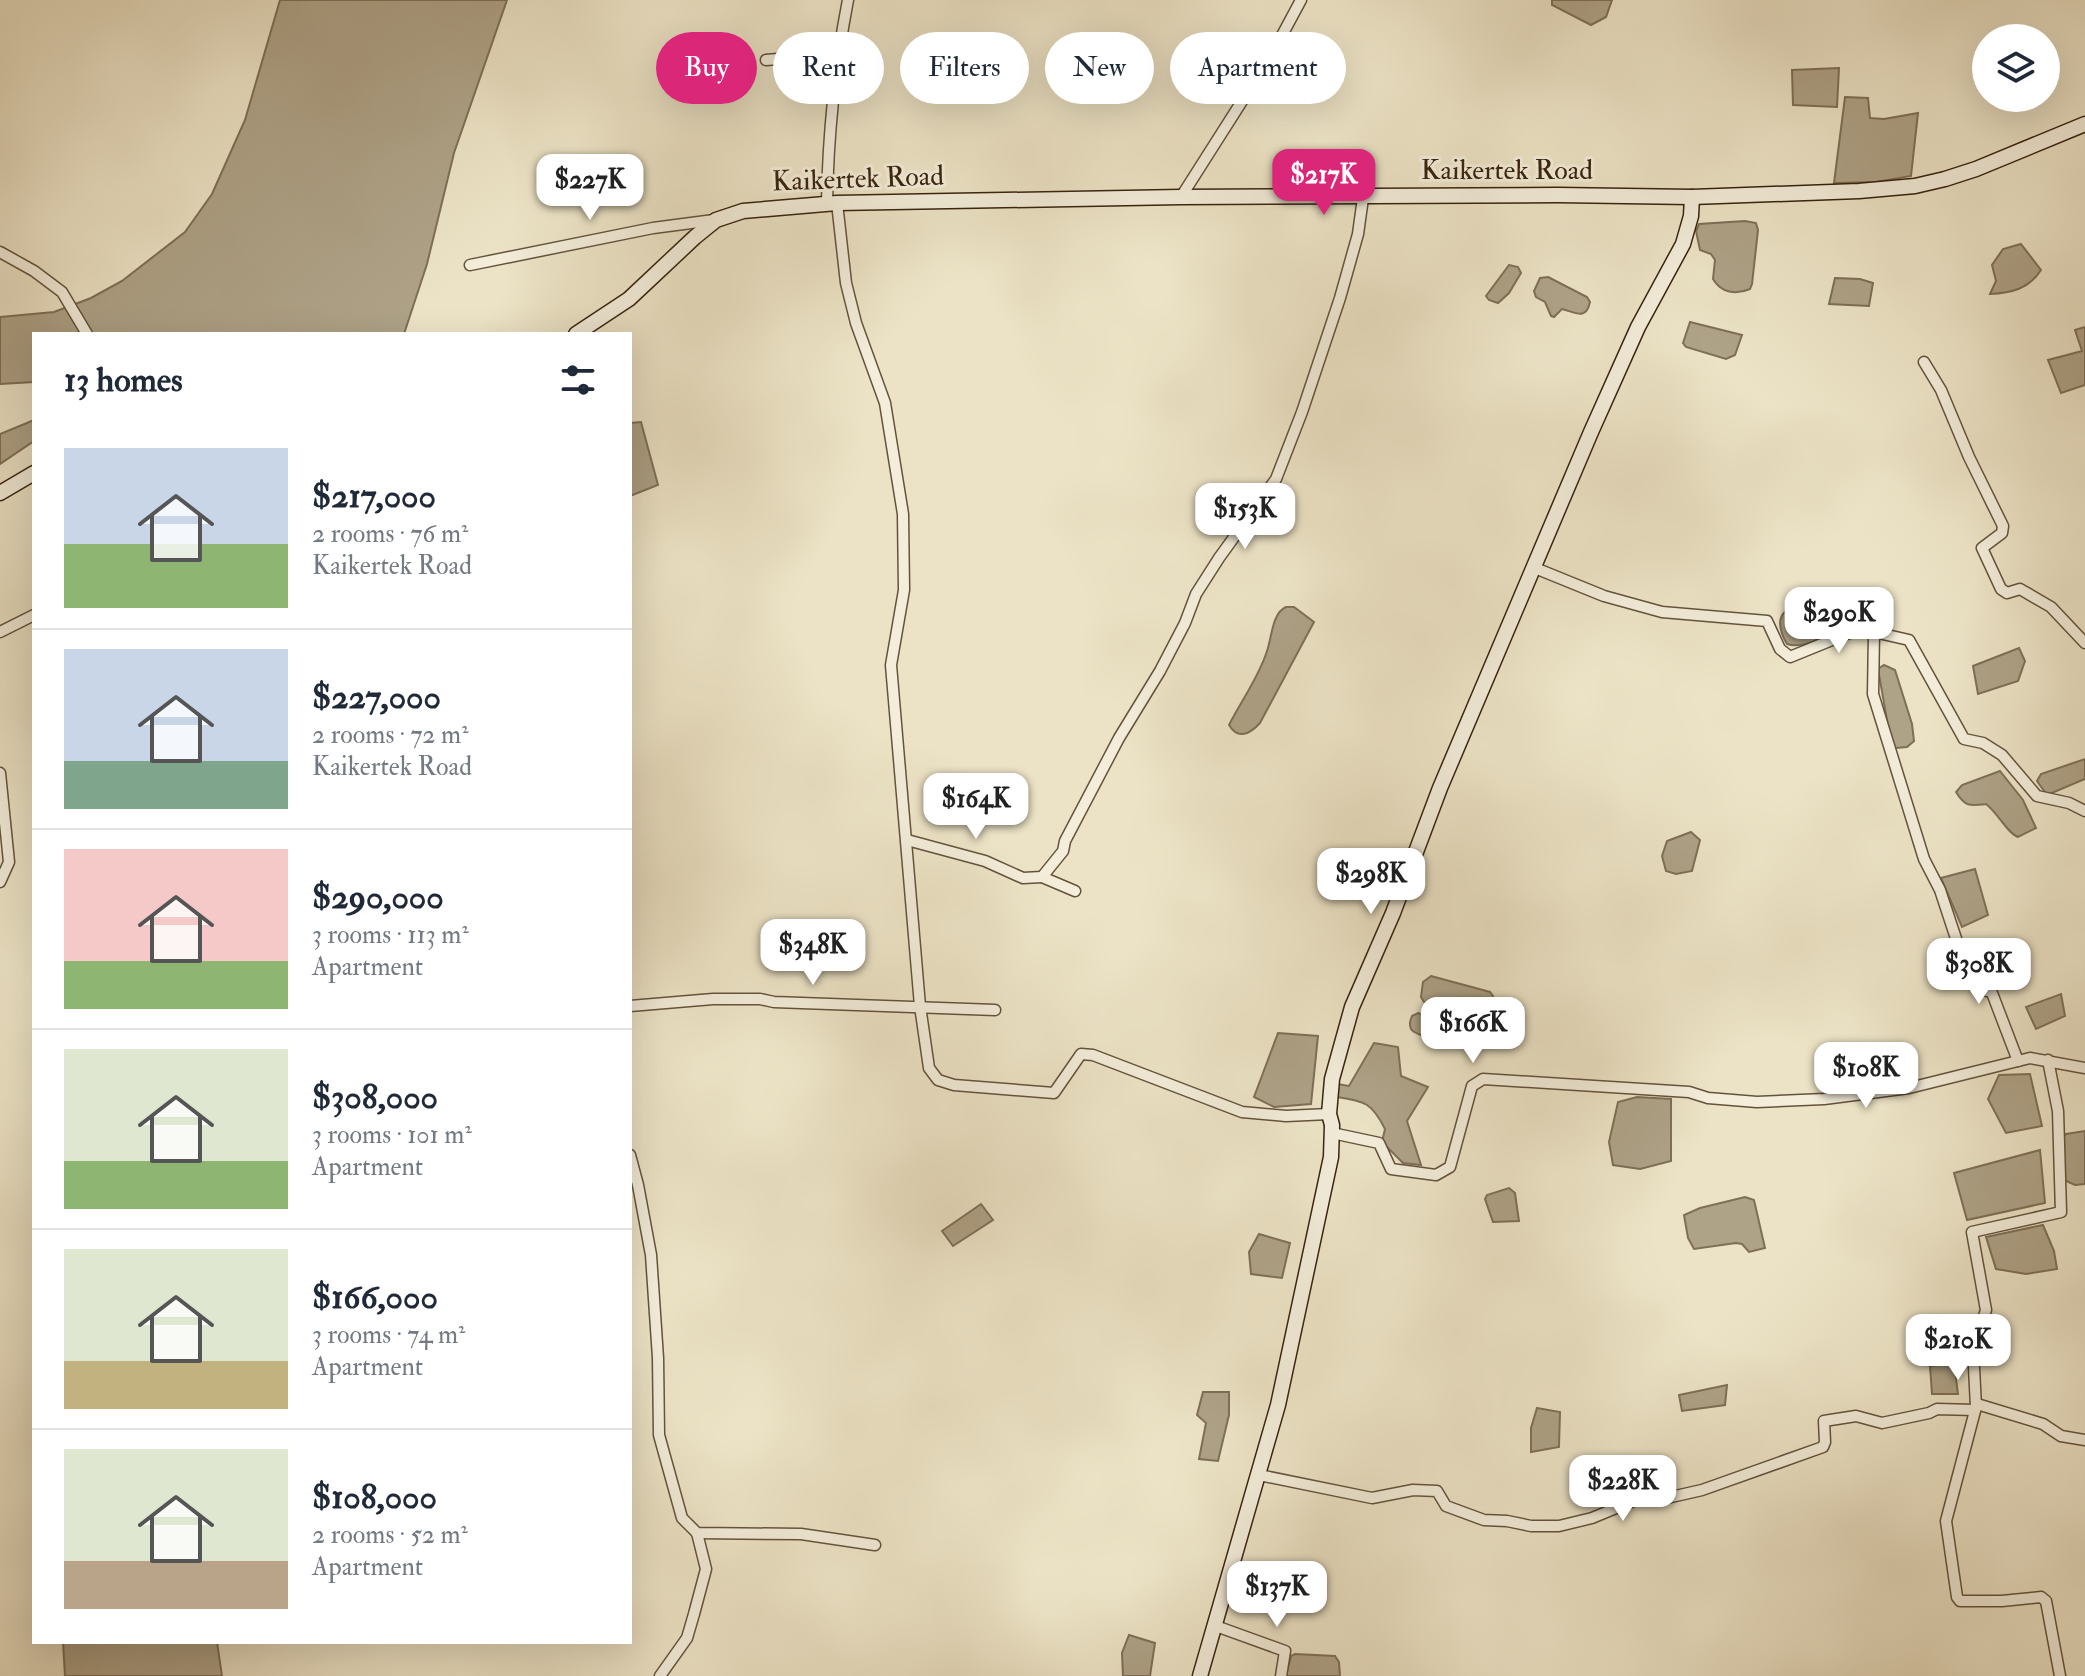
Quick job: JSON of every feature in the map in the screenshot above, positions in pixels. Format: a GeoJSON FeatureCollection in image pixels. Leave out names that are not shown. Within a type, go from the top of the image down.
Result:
{"type":"FeatureCollection","features":[{"type":"Feature","properties":{"kind":"main road","name":"Kaikertek Road"},"geometry":{"type":"LineString","coordinates":[[579,332],[629,299],[716,220],[743,211],[832,203],[1181,197],[1692,197],[1859,191],[1915,186],[1976,169],[2085,124]]}},
{"type":"Feature","properties":{"kind":"main road"},"geometry":{"type":"LineString","coordinates":[[1200,1676],[1278,1405],[1328,1173],[1332,1079],[1352,1007],[1393,913],[1440,788],[1638,327],[1683,244],[1691,216],[1692,197]]}},
{"type":"Feature","properties":{"kind":"main road"},"geometry":{"type":"LineString","coordinates":[[0,493],[32,474]]}},
{"type":"Feature","properties":{"kind":"street"},"geometry":{"type":"LineString","coordinates":[[842,32],[848,0]]}},
{"type":"Feature","properties":{"kind":"street"},"geometry":{"type":"LineString","coordinates":[[1181,197],[1272,54],[1301,0]]}},
{"type":"Feature","properties":{"kind":"street"},"geometry":{"type":"LineString","coordinates":[[766,60],[773,59]]}},
{"type":"Feature","properties":{"kind":"street"},"geometry":{"type":"LineString","coordinates":[[833,104],[828,151],[832,203],[856,323],[885,403],[903,514],[904,590],[891,665],[920,1006],[929,1068],[938,1080],[954,1085],[1054,1093],[1081,1054],[1093,1055],[1242,1112],[1286,1116],[1329,1114]]}},
{"type":"Feature","properties":{"kind":"street"},"geometry":{"type":"LineString","coordinates":[[1042,877],[1063,851],[1065,841],[1119,738],[1185,623],[1196,594],[1276,479],[1340,298],[1358,234],[1363,198]]}},
{"type":"Feature","properties":{"kind":"street"},"geometry":{"type":"LineString","coordinates":[[470,265],[653,228],[716,220]]}},
{"type":"Feature","properties":{"kind":"street"},"geometry":{"type":"LineString","coordinates":[[0,252],[34,271],[62,292],[86,332]]}},
{"type":"Feature","properties":{"kind":"street"},"geometry":{"type":"LineString","coordinates":[[1924,362],[1941,390],[2003,526],[2002,533],[1982,548],[2001,589],[2007,593],[2024,590],[2051,607],[2085,643]]}},
{"type":"Feature","properties":{"kind":"street"},"geometry":{"type":"LineString","coordinates":[[1535,568],[1604,596],[1662,612],[1767,621],[1780,649],[1790,657],[1854,631],[1909,640],[1964,739],[1983,743],[2002,755],[2037,796],[2069,803],[2085,811]]}},
{"type":"Feature","properties":{"kind":"street"},"geometry":{"type":"LineString","coordinates":[[0,632],[32,616]]}},
{"type":"Feature","properties":{"kind":"street"},"geometry":{"type":"LineString","coordinates":[[1874,632],[1873,694],[1924,859],[1940,890],[1971,984],[1992,993],[2018,1061]]}},
{"type":"Feature","properties":{"kind":"street"},"geometry":{"type":"LineString","coordinates":[[0,773],[9,862],[0,882]]}},
{"type":"Feature","properties":{"kind":"street"},"geometry":{"type":"LineString","coordinates":[[907,840],[985,861],[1029,880],[1042,877],[1075,891]]}},
{"type":"Feature","properties":{"kind":"street"},"geometry":{"type":"LineString","coordinates":[[632,1006],[713,999],[995,1010]]}},
{"type":"Feature","properties":{"kind":"street"},"geometry":{"type":"LineString","coordinates":[[1332,1133],[1379,1143],[1391,1169],[1436,1175],[1450,1167],[1472,1086],[1483,1079],[1689,1092],[1708,1098],[1757,1102],[1824,1099],[1909,1088],[2030,1058],[2085,1068]]}},
{"type":"Feature","properties":{"kind":"street"},"geometry":{"type":"LineString","coordinates":[[2048,1060],[2058,1111],[2061,1212],[1972,1232],[1986,1310],[1973,1348],[1976,1407],[1946,1521],[1957,1597],[1960,1601],[2041,1597],[2046,1601],[2060,1676]]}},
{"type":"Feature","properties":{"kind":"street"},"geometry":{"type":"LineString","coordinates":[[632,1162],[651,1255],[658,1358],[659,1435],[682,1518],[697,1533],[706,1569],[687,1638],[660,1676]]}},
{"type":"Feature","properties":{"kind":"street"},"geometry":{"type":"LineString","coordinates":[[1259,1475],[1372,1498],[1413,1490],[1437,1491],[1446,1506],[1484,1520],[1559,1526],[1592,1518],[1638,1499],[1658,1500],[1702,1490],[1823,1447],[1824,1421],[1856,1416],[1882,1423],[1937,1409],[1976,1407],[2043,1424],[2061,1436],[2085,1440]]}},
{"type":"Feature","properties":{"kind":"street"},"geometry":{"type":"LineString","coordinates":[[697,1533],[801,1534],[875,1545]]}},
{"type":"Feature","properties":{"kind":"street"},"geometry":{"type":"LineString","coordinates":[[1213,1625],[1285,1651],[1281,1676]]}},
{"type":"Feature","properties":{"kind":"shaded area"},"geometry":{"type":"Polygon","coordinates":[[[280,0],[507,0],[454,153],[427,264],[405,332],[32,332],[32,382],[0,384],[0,317],[54,312],[91,298],[122,281],[185,232],[212,194],[245,120],[280,0]]]}},
{"type":"Feature","properties":{"kind":"shaded area"},"geometry":{"type":"Polygon","coordinates":[[[1552,0],[1612,0],[1606,17],[1591,25],[1552,5],[1552,0]]]}},
{"type":"Feature","properties":{"kind":"shaded area"},"geometry":{"type":"Polygon","coordinates":[[[1839,68],[1837,107],[1793,105],[1792,70],[1839,68]]]}},
{"type":"Feature","properties":{"kind":"shaded area"},"geometry":{"type":"Polygon","coordinates":[[[1845,97],[1868,98],[1870,118],[1884,119],[1918,113],[1911,176],[1876,182],[1834,183],[1845,97]]]}},
{"type":"Feature","properties":{"kind":"shaded area"},"geometry":{"type":"Polygon","coordinates":[[[1756,223],[1758,230],[1752,284],[1745,291],[1729,292],[1713,279],[1715,260],[1711,254],[1700,250],[1696,231],[1699,224],[1756,223]]]}},
{"type":"Feature","properties":{"kind":"shaded area"},"geometry":{"type":"Polygon","coordinates":[[[2021,244],[2041,270],[2031,282],[2019,289],[1990,294],[1996,281],[1992,265],[2003,249],[2021,244]]]}},
{"type":"Feature","properties":{"kind":"shaded area"},"geometry":{"type":"Polygon","coordinates":[[[1509,265],[1518,267],[1521,273],[1509,293],[1498,303],[1489,300],[1486,296],[1509,265]]]}},
{"type":"Feature","properties":{"kind":"shaded area"},"geometry":{"type":"Polygon","coordinates":[[[1548,277],[1587,297],[1590,302],[1586,312],[1579,314],[1562,309],[1554,317],[1551,316],[1545,302],[1536,297],[1534,291],[1540,278],[1548,277]]]}},
{"type":"Feature","properties":{"kind":"shaded area"},"geometry":{"type":"Polygon","coordinates":[[[1835,278],[1873,283],[1869,306],[1829,304],[1835,278]]]}},
{"type":"Feature","properties":{"kind":"shaded area"},"geometry":{"type":"Polygon","coordinates":[[[1690,322],[1742,335],[1735,355],[1726,359],[1686,347],[1683,343],[1690,322]]]}},
{"type":"Feature","properties":{"kind":"shaded area"},"geometry":{"type":"Polygon","coordinates":[[[2085,327],[2085,385],[2061,393],[2048,360],[2082,351],[2075,330],[2085,327]]]}},
{"type":"Feature","properties":{"kind":"shaded area"},"geometry":{"type":"Polygon","coordinates":[[[32,421],[32,442],[0,464],[0,434],[32,421]]]}},
{"type":"Feature","properties":{"kind":"shaded area"},"geometry":{"type":"Polygon","coordinates":[[[641,422],[658,485],[632,495],[632,423],[641,422]]]}},
{"type":"Feature","properties":{"kind":"shaded area"},"geometry":{"type":"Polygon","coordinates":[[[1797,606],[1815,612],[1819,638],[1791,645],[1784,638],[1780,620],[1785,612],[1797,606]]]}},
{"type":"Feature","properties":{"kind":"shaded area"},"geometry":{"type":"Polygon","coordinates":[[[1286,607],[1294,607],[1314,622],[1260,723],[1248,732],[1236,733],[1229,725],[1264,661],[1275,620],[1286,607]]]}},
{"type":"Feature","properties":{"kind":"shaded area"},"geometry":{"type":"Polygon","coordinates":[[[2019,648],[2025,661],[2018,681],[1978,694],[1973,666],[2019,648]]]}},
{"type":"Feature","properties":{"kind":"shaded area"},"geometry":{"type":"Polygon","coordinates":[[[1884,665],[1895,670],[1912,724],[1914,741],[1907,747],[1896,748],[1891,743],[1878,669],[1884,665]]]}},
{"type":"Feature","properties":{"kind":"shaded area"},"geometry":{"type":"Polygon","coordinates":[[[2085,759],[2085,779],[2047,795],[2037,781],[2041,774],[2085,759]]]}},
{"type":"Feature","properties":{"kind":"shaded area"},"geometry":{"type":"Polygon","coordinates":[[[2000,771],[2023,800],[2036,828],[2018,837],[1986,804],[1968,804],[1956,792],[1962,785],[2000,771]]]}},
{"type":"Feature","properties":{"kind":"shaded area"},"geometry":{"type":"Polygon","coordinates":[[[1691,832],[1700,840],[1692,871],[1676,874],[1666,871],[1662,856],[1667,841],[1691,832]]]}},
{"type":"Feature","properties":{"kind":"shaded area"},"geometry":{"type":"Polygon","coordinates":[[[1975,869],[1988,915],[1962,927],[1941,878],[1975,869]]]}},
{"type":"Feature","properties":{"kind":"shaded area"},"geometry":{"type":"Polygon","coordinates":[[[1431,976],[1490,992],[1493,996],[1487,1015],[1464,1017],[1424,1002],[1421,997],[1423,982],[1431,976]]]}},
{"type":"Feature","properties":{"kind":"shaded area"},"geometry":{"type":"Polygon","coordinates":[[[2061,994],[2065,1016],[2036,1029],[2026,1007],[2061,994]]]}},
{"type":"Feature","properties":{"kind":"shaded area"},"geometry":{"type":"Polygon","coordinates":[[[1418,1013],[1468,1033],[1468,1043],[1438,1040],[1415,1032],[1410,1022],[1412,1016],[1418,1013]]]}},
{"type":"Feature","properties":{"kind":"shaded area"},"geometry":{"type":"Polygon","coordinates":[[[1278,1033],[1318,1036],[1311,1104],[1274,1107],[1254,1097],[1278,1033]]]}},
{"type":"Feature","properties":{"kind":"shaded area"},"geometry":{"type":"Polygon","coordinates":[[[1374,1043],[1398,1047],[1401,1076],[1428,1087],[1407,1121],[1421,1165],[1403,1163],[1382,1142],[1385,1129],[1367,1105],[1337,1097],[1337,1084],[1349,1086],[1374,1043]]]}},
{"type":"Feature","properties":{"kind":"shaded area"},"geometry":{"type":"Polygon","coordinates":[[[2030,1074],[2042,1126],[2006,1133],[1988,1099],[1999,1075],[2030,1074]]]}},
{"type":"Feature","properties":{"kind":"shaded area"},"geometry":{"type":"Polygon","coordinates":[[[1637,1097],[1671,1099],[1671,1161],[1640,1169],[1613,1165],[1609,1142],[1618,1102],[1637,1097]]]}},
{"type":"Feature","properties":{"kind":"shaded area"},"geometry":{"type":"Polygon","coordinates":[[[2085,1131],[2085,1184],[2075,1185],[2064,1180],[2059,1140],[2066,1134],[2085,1131]]]}},
{"type":"Feature","properties":{"kind":"shaded area"},"geometry":{"type":"Polygon","coordinates":[[[2040,1150],[2045,1203],[1967,1220],[1954,1173],[2040,1150]]]}},
{"type":"Feature","properties":{"kind":"shaded area"},"geometry":{"type":"Polygon","coordinates":[[[1509,1188],[1515,1193],[1519,1221],[1493,1222],[1485,1199],[1487,1195],[1509,1188]]]}},
{"type":"Feature","properties":{"kind":"shaded area"},"geometry":{"type":"Polygon","coordinates":[[[1745,1197],[1754,1200],[1765,1248],[1749,1252],[1742,1244],[1736,1243],[1694,1249],[1688,1238],[1684,1215],[1745,1197]]]}},
{"type":"Feature","properties":{"kind":"shaded area"},"geometry":{"type":"Polygon","coordinates":[[[981,1204],[993,1220],[953,1246],[942,1231],[981,1204]]]}},
{"type":"Feature","properties":{"kind":"shaded area"},"geometry":{"type":"Polygon","coordinates":[[[2043,1225],[2054,1251],[2057,1269],[2026,1274],[1996,1269],[1986,1237],[2043,1225]]]}},
{"type":"Feature","properties":{"kind":"shaded area"},"geometry":{"type":"Polygon","coordinates":[[[1259,1234],[1290,1243],[1282,1278],[1251,1274],[1249,1252],[1259,1234]]]}},
{"type":"Feature","properties":{"kind":"shaded area"},"geometry":{"type":"Polygon","coordinates":[[[1954,1363],[1958,1394],[1932,1394],[1930,1366],[1954,1363]]]}},
{"type":"Feature","properties":{"kind":"shaded area"},"geometry":{"type":"Polygon","coordinates":[[[1727,1385],[1725,1405],[1682,1411],[1679,1395],[1727,1385]]]}},
{"type":"Feature","properties":{"kind":"shaded area"},"geometry":{"type":"Polygon","coordinates":[[[1203,1392],[1229,1392],[1229,1415],[1218,1461],[1199,1459],[1206,1423],[1197,1415],[1203,1392]]]}},
{"type":"Feature","properties":{"kind":"shaded area"},"geometry":{"type":"Polygon","coordinates":[[[1537,1408],[1560,1412],[1559,1447],[1531,1452],[1531,1428],[1537,1408]]]}},
{"type":"Feature","properties":{"kind":"shaded area"},"geometry":{"type":"Polygon","coordinates":[[[1129,1635],[1155,1643],[1150,1676],[1123,1676],[1122,1653],[1129,1635]]]}},
{"type":"Feature","properties":{"kind":"shaded area"},"geometry":{"type":"Polygon","coordinates":[[[63,1644],[217,1644],[222,1676],[65,1676],[63,1644]]]}},
{"type":"Feature","properties":{"kind":"shaded area"},"geometry":{"type":"Polygon","coordinates":[[[1291,1656],[1335,1656],[1339,1662],[1340,1676],[1286,1676],[1291,1656]]]}}]}
